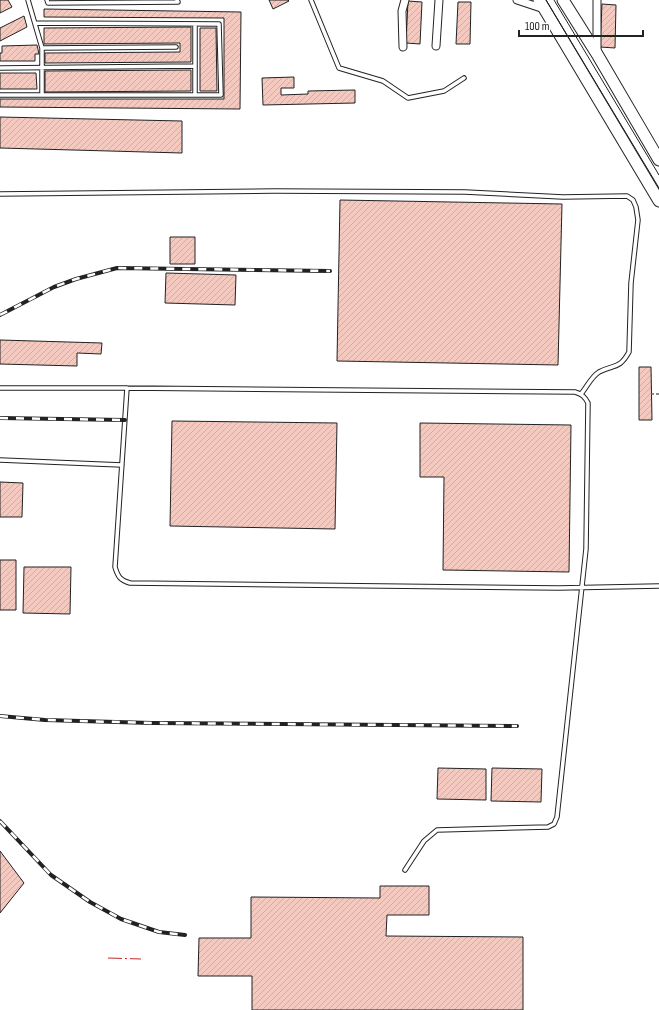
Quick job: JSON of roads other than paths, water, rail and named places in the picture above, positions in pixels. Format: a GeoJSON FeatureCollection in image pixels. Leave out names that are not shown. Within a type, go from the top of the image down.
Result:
{"type":"FeatureCollection","features":[{"type":"Feature","properties":{"kind":"main road"},"geometry":{"type":"LineString","coordinates":[[563,0],[597,54],[659,160]]}},
{"type":"Feature","properties":{"kind":"main road"},"geometry":{"type":"LineString","coordinates":[[541,4],[659,201]]}},
{"type":"Feature","properties":{"kind":"street"},"geometry":{"type":"LineString","coordinates":[[403,47],[402,11],[405,0]]}},
{"type":"Feature","properties":{"kind":"street"},"geometry":{"type":"LineString","coordinates":[[436,46],[439,0]]}},
{"type":"Feature","properties":{"kind":"street"},"geometry":{"type":"LineString","coordinates":[[517,0],[541,4]]}},
{"type":"Feature","properties":{"kind":"street"},"geometry":{"type":"LineString","coordinates":[[597,0],[597,54]]}},
{"type":"Feature","properties":{"kind":"lane"},"geometry":{"type":"LineString","coordinates":[[28,0],[42,48],[42,95]]}},
{"type":"Feature","properties":{"kind":"lane"},"geometry":{"type":"LineString","coordinates":[[47,0],[48,3],[73,1],[178,2],[177,0]]}},
{"type":"Feature","properties":{"kind":"lane"},"geometry":{"type":"LineString","coordinates":[[311,0],[339,68],[383,81],[408,98],[444,91],[464,78]]}},
{"type":"Feature","properties":{"kind":"lane"},"geometry":{"type":"LineString","coordinates":[[0,95],[221,95],[219,24],[35,23]]}},
{"type":"Feature","properties":{"kind":"lane"},"geometry":{"type":"LineString","coordinates":[[195,24],[195,95]]}},
{"type":"Feature","properties":{"kind":"lane"},"geometry":{"type":"LineString","coordinates":[[42,48],[176,47]]}},
{"type":"Feature","properties":{"kind":"lane"},"geometry":{"type":"LineString","coordinates":[[0,68],[195,66]]}},
{"type":"Feature","properties":{"kind":"lane"},"geometry":{"type":"LineString","coordinates":[[0,194],[282,191],[464,192],[562,197],[627,196],[633,200],[636,207],[638,220],[631,283],[629,352],[625,360],[620,365],[600,372],[593,377],[581,394]]}},
{"type":"Feature","properties":{"kind":"lane"},"geometry":{"type":"LineString","coordinates":[[0,388],[575,392],[581,394],[588,403],[586,549],[557,817],[554,824],[548,827],[437,830],[424,842],[405,870]]}},
{"type":"Feature","properties":{"kind":"lane"},"geometry":{"type":"LineString","coordinates":[[127,388],[115,567],[118,576],[122,581],[130,583],[582,588],[659,586]]}},
{"type":"Feature","properties":{"kind":"lane"},"geometry":{"type":"LineString","coordinates":[[0,460],[122,465]]}},
{"type":"Feature","properties":{"kind":"tram line"},"geometry":{"type":"LineString","coordinates":[[546,0],[659,188]]}},
{"type":"Feature","properties":{"kind":"tram line"},"geometry":{"type":"LineString","coordinates":[[554,0],[659,175]]}},
{"type":"Feature","properties":{"kind":"railway"},"geometry":{"type":"LineString","coordinates":[[0,315],[54,287],[76,279],[117,268],[330,271]]}},
{"type":"Feature","properties":{"kind":"railway"},"geometry":{"type":"LineString","coordinates":[[0,418],[125,420]]}},
{"type":"Feature","properties":{"kind":"railway"},"geometry":{"type":"LineString","coordinates":[[0,716],[45,720],[152,723],[517,726]]}},
{"type":"Feature","properties":{"kind":"railway"},"geometry":{"type":"LineString","coordinates":[[0,821],[51,875],[90,902],[121,919],[159,932],[185,935]]}}]}
